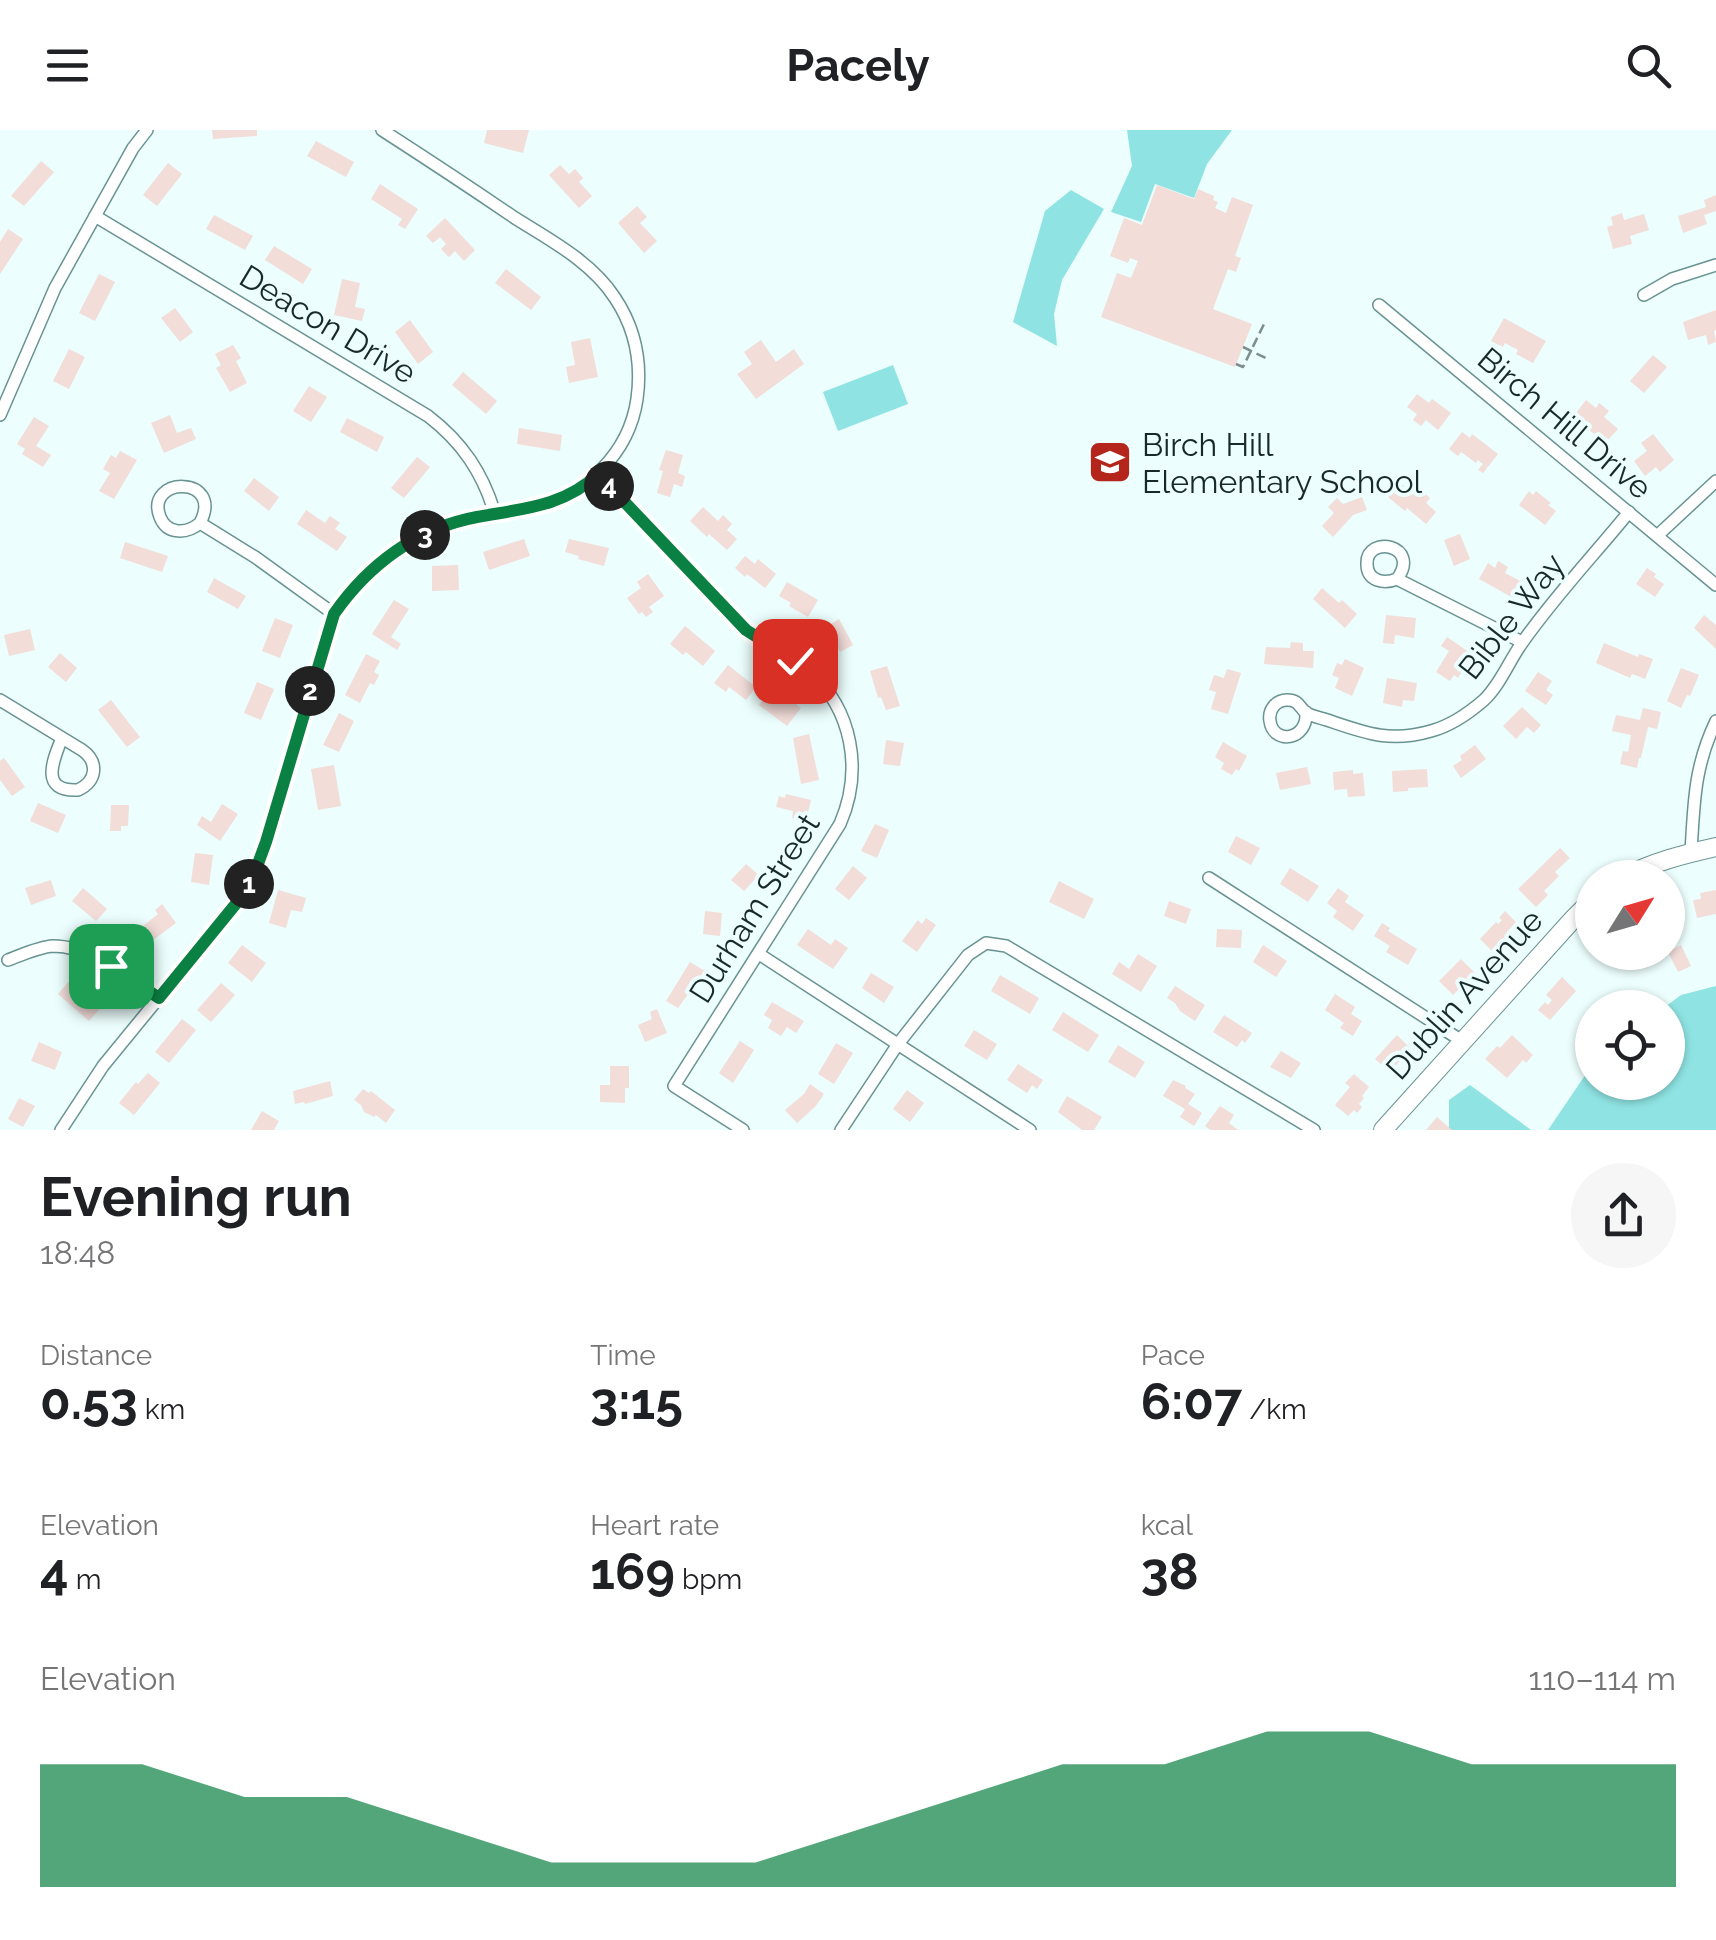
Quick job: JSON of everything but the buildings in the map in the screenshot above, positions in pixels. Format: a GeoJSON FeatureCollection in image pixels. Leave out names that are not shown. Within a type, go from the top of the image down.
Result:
{"type":"FeatureCollection","features":[{"type":"Feature","properties":{"kind":"street"},"geometry":{"type":"LineString","coordinates":[[0,415],[56,288],[133,148],[147,130]]}},
{"type":"Feature","properties":{"kind":"street"},"geometry":{"type":"LineString","coordinates":[[61,1130],[91,1082],[239,900],[255,872],[334,614],[348,595],[390,554],[450,524],[531,509],[580,489],[614,454],[631,423],[638,388],[638,354],[615,297],[602,280],[568,252],[382,130]]}},
{"type":"Feature","properties":{"kind":"street","name":"Deacon Drive"},"geometry":{"type":"LineString","coordinates":[[95,216],[447,430],[482,478],[495,514]]}},
{"type":"Feature","properties":{"kind":"street"},"geometry":{"type":"LineString","coordinates":[[1644,296],[1672,279],[1716,265]]}},
{"type":"Feature","properties":{"kind":"street","name":"Birch Hill Drive"},"geometry":{"type":"LineString","coordinates":[[1378,304],[1716,585]]}},
{"type":"Feature","properties":{"kind":"street","name":"Durham Street"},"geometry":{"type":"LineString","coordinates":[[598,474],[746,630],[809,671],[833,699],[847,730],[853,762],[850,794],[834,836],[674,1086],[743,1130]]}},
{"type":"Feature","properties":{"kind":"street"},"geometry":{"type":"LineString","coordinates":[[1658,536],[1716,481]]}},
{"type":"Feature","properties":{"kind":"street"},"geometry":{"type":"LineString","coordinates":[[186,486],[199,494],[204,508],[200,523],[180,532],[167,526],[159,514],[164,493],[186,486]]}},
{"type":"Feature","properties":{"kind":"street","name":"Bible Way"},"geometry":{"type":"LineString","coordinates":[[1306,712],[1388,738],[1434,731],[1454,722],[1487,698],[1522,642],[1629,512]]}},
{"type":"Feature","properties":{"kind":"street"},"geometry":{"type":"LineString","coordinates":[[200,523],[334,614]]}},
{"type":"Feature","properties":{"kind":"street"},"geometry":{"type":"LineString","coordinates":[[1397,579],[1522,642]]}},
{"type":"Feature","properties":{"kind":"street"},"geometry":{"type":"LineString","coordinates":[[0,700],[62,738],[88,754],[94,775],[78,790],[64,789],[51,774],[62,738]]}},
{"type":"Feature","properties":{"kind":"street"},"geometry":{"type":"LineString","coordinates":[[1691,852],[1695,786],[1700,760],[1716,721]]}},
{"type":"Feature","properties":{"kind":"street"},"geometry":{"type":"LineString","coordinates":[[1667,860],[1716,847]]}},
{"type":"Feature","properties":{"kind":"street"},"geometry":{"type":"LineString","coordinates":[[1209,878],[1462,1040]]}},
{"type":"Feature","properties":{"kind":"street","name":"Dublin Avenue"},"geometry":{"type":"LineString","coordinates":[[1382,1130],[1575,918]]}},
{"type":"Feature","properties":{"kind":"street"},"geometry":{"type":"LineString","coordinates":[[841,1130],[898,1044],[968,955],[986,943],[1006,946],[1314,1130]]}},
{"type":"Feature","properties":{"kind":"street"},"geometry":{"type":"LineString","coordinates":[[8,960],[37,949],[67,948],[111,966],[159,998]]}},
{"type":"Feature","properties":{"kind":"street"},"geometry":{"type":"LineString","coordinates":[[758,954],[1030,1130]]}},
{"type":"Feature","properties":{"kind":"path"},"geometry":{"type":"LineString","coordinates":[[1236,364],[1243,367],[1265,322]]}},
{"type":"Feature","properties":{"kind":"path"},"geometry":{"type":"LineString","coordinates":[[1243,347],[1270,360]]}},
{"type":"Feature","properties":{"kind":"shaded area"},"geometry":{"type":"Polygon","coordinates":[[[1127,130],[1232,130],[1207,164],[1194,198],[1155,184],[1141,222],[1111,212],[1132,166],[1127,130]]]}},
{"type":"Feature","properties":{"kind":"shaded area"},"geometry":{"type":"Polygon","coordinates":[[[1071,190],[1104,209],[1062,280],[1054,314],[1057,346],[1013,322],[1045,211],[1071,190]]]}},
{"type":"Feature","properties":{"kind":"shaded area"},"geometry":{"type":"Polygon","coordinates":[[[893,365],[908,404],[838,431],[823,392],[893,365]]]}},
{"type":"Feature","properties":{"kind":"shaded area"},"geometry":{"type":"Polygon","coordinates":[[[1716,986],[1716,1130],[1548,1130],[1575,1090],[1575,1100],[1685,1100],[1685,994],[1716,986]]]}},
{"type":"Feature","properties":{"kind":"shaded area"},"geometry":{"type":"Polygon","coordinates":[[[1470,1085],[1531,1130],[1449,1130],[1449,1100],[1470,1085]]]}},
{"type":"Feature","properties":{"kind":"place","name":"Birch Hill Elementary School"},"geometry":{"type":"Point","coordinates":[1110,462]}},
{"type":"Feature","properties":{"kind":"route"},"geometry":{"type":"LineString","coordinates":[[111,966],[159,998],[239,900],[266,842],[334,614],[390,554],[450,524],[548,504],[580,489],[598,474],[746,630],[795,661]]}}]}
